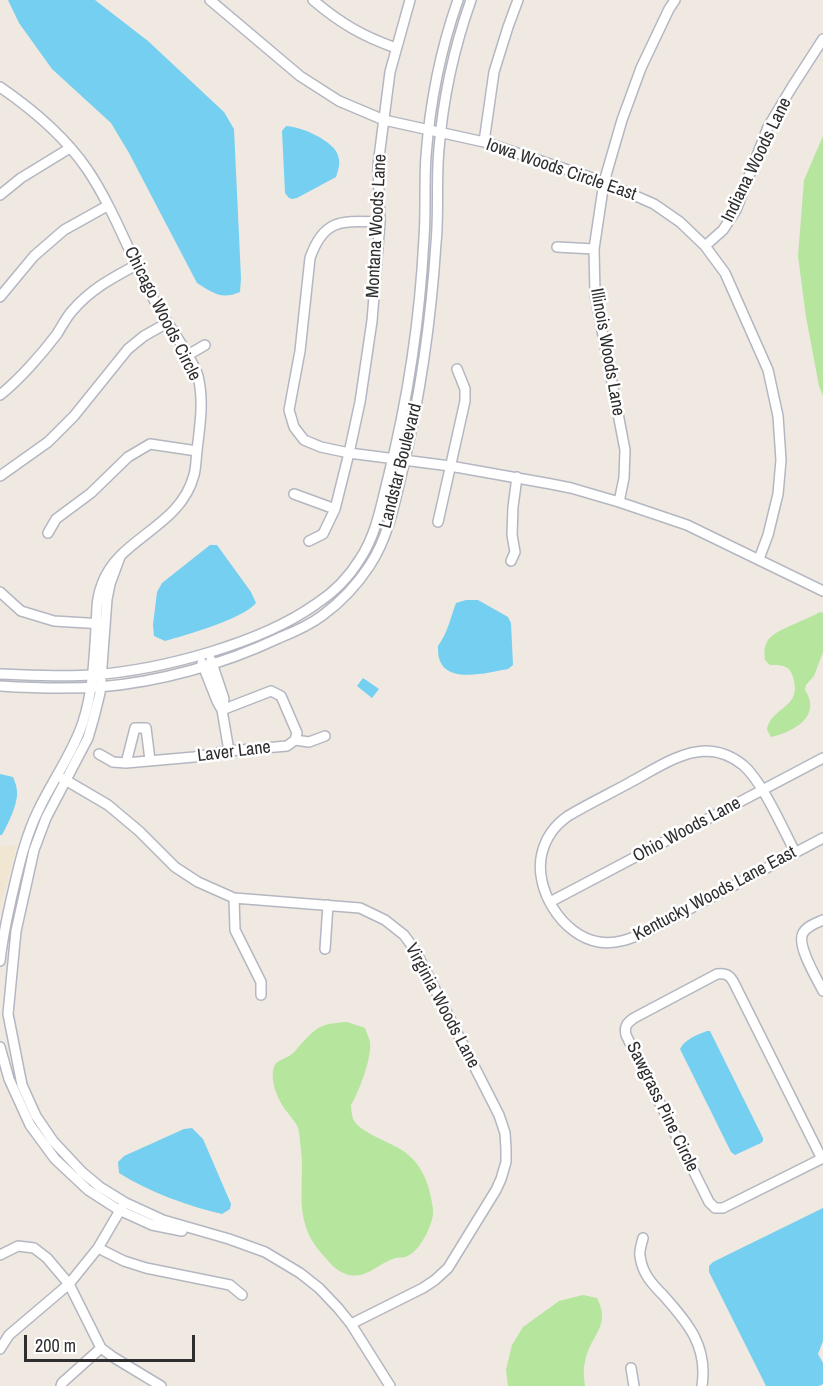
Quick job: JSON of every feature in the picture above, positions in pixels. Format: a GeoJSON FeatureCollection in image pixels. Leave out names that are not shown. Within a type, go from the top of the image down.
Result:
{"type":"FeatureCollection","features":[{"type":"Feature","properties":{"kind":"street","name":"Iowa Woods Circle East"},"geometry":{"type":"LineString","coordinates":[[210,0],[300,76],[339,101],[384,120],[484,142],[604,182],[654,204],[680,222],[705,246],[725,273],[768,370],[778,416],[781,460],[778,494],[768,535],[759,558]]}},
{"type":"Feature","properties":{"kind":"street"},"geometry":{"type":"LineString","coordinates":[[313,0],[333,17],[357,32],[396,48]]}},
{"type":"Feature","properties":{"kind":"street","name":"Montana Woods Lane"},"geometry":{"type":"LineString","coordinates":[[309,541],[322,534],[335,508],[360,402],[372,321],[380,222],[378,165],[390,72],[410,0]]}},
{"type":"Feature","properties":{"kind":"street","name":"Landstar Boulevard"},"geometry":{"type":"LineString","coordinates":[[0,674],[57,676],[97,674],[149,667],[204,654],[266,632],[293,619],[317,604],[342,583],[360,559],[376,527],[393,459],[411,366],[419,305],[424,238],[426,158],[433,96],[442,52],[458,0]]}},
{"type":"Feature","properties":{"kind":"street","name":"Landstar Boulevard"},"geometry":{"type":"LineString","coordinates":[[0,687],[96,687],[149,679],[213,664],[270,643],[299,630],[322,616],[350,592],[371,564],[393,513],[417,404],[431,309],[437,239],[441,133],[454,54],[471,0]]}},
{"type":"Feature","properties":{"kind":"street"},"geometry":{"type":"LineString","coordinates":[[484,142],[494,72],[518,0]]}},
{"type":"Feature","properties":{"kind":"street","name":"Illinois Woods Lane"},"geometry":{"type":"LineString","coordinates":[[619,502],[624,478],[625,450],[594,294],[594,249],[604,182],[622,120],[641,68],[675,0]]}},
{"type":"Feature","properties":{"kind":"street","name":"Indiana Woods Lane"},"geometry":{"type":"LineString","coordinates":[[705,246],[723,230],[736,210],[768,128],[823,39]]}},
{"type":"Feature","properties":{"kind":"street","name":"Chicago Woods Circle"},"geometry":{"type":"LineString","coordinates":[[0,87],[45,123],[86,168],[101,192],[153,298],[188,355],[197,373],[202,394],[194,474],[187,492],[171,514],[128,548],[109,569],[102,584],[97,602],[101,624],[96,687],[61,777]]}},
{"type":"Feature","properties":{"kind":"street"},"geometry":{"type":"LineString","coordinates":[[0,195],[21,178],[70,148]]}},
{"type":"Feature","properties":{"kind":"street"},"geometry":{"type":"LineString","coordinates":[[0,297],[34,256],[64,230],[107,206]]}},
{"type":"Feature","properties":{"kind":"street"},"geometry":{"type":"LineString","coordinates":[[380,222],[338,223],[322,233],[310,258],[300,351],[289,410],[294,427],[304,440],[321,447],[349,453],[450,466],[571,488],[687,525],[823,591]]}},
{"type":"Feature","properties":{"kind":"street"},"geometry":{"type":"LineString","coordinates":[[557,247],[594,249]]}},
{"type":"Feature","properties":{"kind":"street"},"geometry":{"type":"LineString","coordinates":[[0,395],[12,386],[84,299],[104,282],[136,266]]}},
{"type":"Feature","properties":{"kind":"street"},"geometry":{"type":"LineString","coordinates":[[0,476],[48,442],[74,416],[128,349],[144,336],[167,323]]}},
{"type":"Feature","properties":{"kind":"street"},"geometry":{"type":"LineString","coordinates":[[188,355],[205,345]]}},
{"type":"Feature","properties":{"kind":"street"},"geometry":{"type":"LineString","coordinates":[[438,522],[465,401],[465,389],[457,369]]}},
{"type":"Feature","properties":{"kind":"street"},"geometry":{"type":"LineString","coordinates":[[48,532],[56,519],[91,493],[128,457],[150,444],[197,451]]}},
{"type":"Feature","properties":{"kind":"street"},"geometry":{"type":"LineString","coordinates":[[511,561],[515,552],[513,507],[518,477]]}},
{"type":"Feature","properties":{"kind":"street"},"geometry":{"type":"LineString","coordinates":[[294,494],[335,508]]}},
{"type":"Feature","properties":{"kind":"street"},"geometry":{"type":"LineString","coordinates":[[0,592],[21,611],[54,621],[101,624]]}},
{"type":"Feature","properties":{"kind":"street"},"geometry":{"type":"LineString","coordinates":[[204,654],[213,664],[224,699],[222,710]]}},
{"type":"Feature","properties":{"kind":"street"},"geometry":{"type":"LineString","coordinates":[[204,654],[203,667],[222,710],[229,751]]}},
{"type":"Feature","properties":{"kind":"street","name":"Laver Lane"},"geometry":{"type":"LineString","coordinates":[[99,754],[113,762],[126,763],[287,746],[295,740],[297,733],[281,696],[271,691],[222,710]]}},
{"type":"Feature","properties":{"kind":"street"},"geometry":{"type":"LineString","coordinates":[[126,763],[135,728],[146,728],[150,760]]}},
{"type":"Feature","properties":{"kind":"street"},"geometry":{"type":"LineString","coordinates":[[295,740],[309,742],[325,736]]}},
{"type":"Feature","properties":{"kind":"street"},"geometry":{"type":"LineString","coordinates":[[550,902],[543,885],[540,864],[544,847],[557,824],[575,812],[668,763],[697,752],[720,753],[734,759],[750,772],[795,852]]}},
{"type":"Feature","properties":{"kind":"street","name":"Ohio Woods Lane"},"geometry":{"type":"LineString","coordinates":[[550,902],[823,758]]}},
{"type":"Feature","properties":{"kind":"street"},"geometry":{"type":"LineString","coordinates":[[0,961],[3,936],[23,848],[38,812],[61,777]]}},
{"type":"Feature","properties":{"kind":"street"},"geometry":{"type":"LineString","coordinates":[[9,1078],[8,1014],[16,931],[34,850],[61,777]]}},
{"type":"Feature","properties":{"kind":"street","name":"Virginia Woods Lane"},"geometry":{"type":"LineString","coordinates":[[61,777],[108,805],[139,831],[175,867],[198,882],[234,898],[360,908],[385,920],[404,935],[415,950],[499,1115],[505,1133],[506,1162],[496,1190],[448,1268],[423,1288],[351,1324]]}},
{"type":"Feature","properties":{"kind":"street","name":"Kentucky Woods Lane East"},"geometry":{"type":"LineString","coordinates":[[550,902],[566,924],[586,938],[599,942],[629,940],[823,838]]}},
{"type":"Feature","properties":{"kind":"street"},"geometry":{"type":"LineString","coordinates":[[234,898],[235,930],[261,982],[261,995]]}},
{"type":"Feature","properties":{"kind":"street"},"geometry":{"type":"LineString","coordinates":[[325,949],[328,905]]}},
{"type":"Feature","properties":{"kind":"street"},"geometry":{"type":"LineString","coordinates":[[823,920],[810,925],[802,933],[801,942],[823,991]]}},
{"type":"Feature","properties":{"kind":"street","name":"Sawgrass Pine Circle"},"geometry":{"type":"LineString","coordinates":[[717,974],[729,976],[822,1158],[723,1208],[715,1208],[709,1202],[626,1035],[624,1028],[627,1023],[717,974]]}},
{"type":"Feature","properties":{"kind":"street"},"geometry":{"type":"LineString","coordinates":[[0,1047],[9,1078],[30,1125],[55,1158],[88,1190],[122,1207],[265,1252],[300,1273],[319,1288],[351,1324],[390,1386]]}},
{"type":"Feature","properties":{"kind":"street"},"geometry":{"type":"LineString","coordinates":[[9,1078],[21,1085],[36,1116],[52,1141],[82,1172],[122,1207]]}},
{"type":"Feature","properties":{"kind":"street"},"geometry":{"type":"LineString","coordinates":[[0,1349],[9,1335],[69,1284],[98,1248],[122,1207]]}},
{"type":"Feature","properties":{"kind":"street"},"geometry":{"type":"LineString","coordinates":[[643,1238],[639,1253],[642,1267],[649,1280],[687,1322],[698,1344],[704,1375],[702,1386]]}},
{"type":"Feature","properties":{"kind":"street"},"geometry":{"type":"LineString","coordinates":[[0,1255],[18,1246],[34,1248],[47,1258],[69,1284],[101,1348],[113,1358],[161,1386]]}},
{"type":"Feature","properties":{"kind":"street"},"geometry":{"type":"LineString","coordinates":[[98,1248],[124,1261],[146,1268],[230,1285],[242,1295]]}},
{"type":"Feature","properties":{"kind":"street"},"geometry":{"type":"LineString","coordinates":[[61,1386],[101,1348]]}},
{"type":"Feature","properties":{"kind":"street"},"geometry":{"type":"LineString","coordinates":[[631,1368],[634,1386]]}},
{"type":"Feature","properties":{"kind":"shaded area"},"geometry":{"type":"Polygon","coordinates":[[[17,845],[2,900],[0,910],[0,847],[17,845]]]}},
{"type":"Feature","properties":{"kind":"green space"},"geometry":{"type":"Polygon","coordinates":[[[823,136],[823,396],[819,386],[806,317],[798,256],[804,180],[823,136]]]}},
{"type":"Feature","properties":{"kind":"green space"},"geometry":{"type":"Polygon","coordinates":[[[820,612],[823,613],[823,652],[814,676],[806,685],[805,690],[810,708],[808,715],[796,727],[771,737],[767,730],[770,722],[790,702],[795,687],[790,670],[770,665],[765,660],[766,645],[768,640],[778,632],[820,612]]]}},
{"type":"Feature","properties":{"kind":"green space"},"geometry":{"type":"Polygon","coordinates":[[[347,1022],[365,1028],[370,1042],[364,1075],[351,1105],[353,1119],[362,1129],[401,1149],[412,1159],[425,1178],[433,1209],[425,1237],[416,1250],[410,1255],[390,1260],[360,1275],[342,1273],[330,1263],[312,1241],[303,1214],[302,1157],[298,1130],[278,1098],[273,1079],[275,1064],[290,1056],[317,1029],[326,1025],[347,1022]]]}},
{"type":"Feature","properties":{"kind":"green space"},"geometry":{"type":"Polygon","coordinates":[[[583,1295],[597,1298],[602,1317],[587,1353],[584,1371],[585,1386],[508,1386],[506,1370],[512,1345],[523,1327],[559,1301],[583,1295]]]}},
{"type":"Feature","properties":{"kind":"water"},"geometry":{"type":"Polygon","coordinates":[[[8,0],[95,0],[148,41],[224,112],[234,129],[240,292],[222,295],[197,283],[111,123],[52,69],[19,23],[8,0]]]}},
{"type":"Feature","properties":{"kind":"water"},"geometry":{"type":"Polygon","coordinates":[[[286,126],[299,128],[328,143],[337,153],[339,162],[336,177],[292,199],[285,193],[282,131],[286,126]]]}},
{"type":"Feature","properties":{"kind":"water"},"geometry":{"type":"Polygon","coordinates":[[[210,545],[217,545],[251,592],[256,603],[239,615],[200,631],[165,641],[154,636],[157,592],[162,583],[210,545]]]}},
{"type":"Feature","properties":{"kind":"water"},"geometry":{"type":"Polygon","coordinates":[[[478,600],[508,617],[511,623],[513,665],[508,669],[481,674],[461,674],[445,668],[440,661],[438,646],[447,630],[456,603],[478,600]]]}},
{"type":"Feature","properties":{"kind":"water"},"geometry":{"type":"Polygon","coordinates":[[[363,678],[379,689],[372,698],[357,686],[363,678]]]}},
{"type":"Feature","properties":{"kind":"water"},"geometry":{"type":"Polygon","coordinates":[[[0,774],[13,777],[17,792],[10,820],[2,835],[0,835],[0,774]]]}},
{"type":"Feature","properties":{"kind":"water"},"geometry":{"type":"Polygon","coordinates":[[[710,1031],[763,1138],[761,1143],[735,1155],[731,1152],[680,1049],[688,1040],[710,1031]]]}},
{"type":"Feature","properties":{"kind":"water"},"geometry":{"type":"Polygon","coordinates":[[[192,1128],[203,1139],[231,1204],[230,1209],[222,1214],[169,1198],[119,1173],[118,1162],[124,1156],[184,1129],[192,1128]]]}},
{"type":"Feature","properties":{"kind":"water"},"geometry":{"type":"Polygon","coordinates":[[[823,1208],[823,1341],[818,1354],[823,1363],[823,1384],[819,1386],[766,1386],[709,1272],[709,1266],[823,1208]]]}}]}
